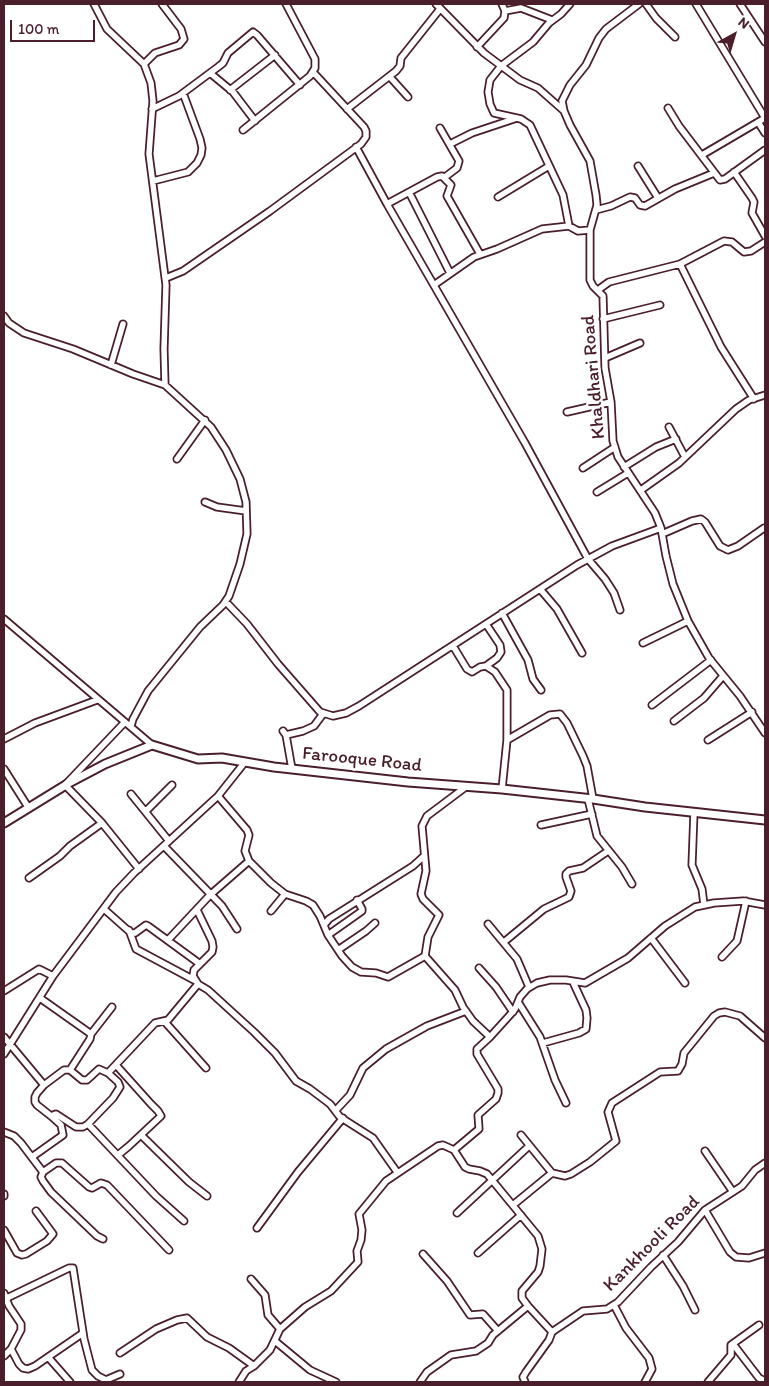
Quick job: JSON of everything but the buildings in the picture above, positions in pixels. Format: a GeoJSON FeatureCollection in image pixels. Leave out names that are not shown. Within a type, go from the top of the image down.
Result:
{"type":"FeatureCollection","features":[{"type":"Feature","properties":{"kind":"main road"},"geometry":{"type":"LineString","coordinates":[[4,823],[65,785],[105,764],[152,745]]}},
{"type":"Feature","properties":{"kind":"main road","name":"Farooque Road"},"geometry":{"type":"LineString","coordinates":[[152,745],[191,757],[222,758],[408,782],[502,789],[644,807],[764,817]]}},
{"type":"Feature","properties":{"kind":"street"},"geometry":{"type":"LineString","coordinates":[[95,4],[107,29],[144,64],[151,83],[152,109],[149,144],[166,278],[165,385]]}},
{"type":"Feature","properties":{"kind":"street"},"geometry":{"type":"LineString","coordinates":[[144,64],[155,53],[179,45],[184,39],[181,29],[162,4]]}},
{"type":"Feature","properties":{"kind":"street"},"geometry":{"type":"LineString","coordinates":[[243,130],[300,85],[313,72],[316,64],[286,4]]}},
{"type":"Feature","properties":{"kind":"street"},"geometry":{"type":"LineString","coordinates":[[477,47],[504,18],[505,11],[502,4]]}},
{"type":"Feature","properties":{"kind":"street"},"geometry":{"type":"LineString","coordinates":[[569,226],[563,195],[530,125],[517,118],[494,112],[490,104],[488,92],[490,80],[500,66],[533,42],[552,20],[570,4]]}},
{"type":"Feature","properties":{"kind":"street"},"geometry":{"type":"LineString","coordinates":[[564,111],[562,101],[564,94],[586,65],[599,38],[606,29],[639,4]]}},
{"type":"Feature","properties":{"kind":"street"},"geometry":{"type":"LineString","coordinates":[[646,4],[656,18],[675,37]]}},
{"type":"Feature","properties":{"kind":"street"},"geometry":{"type":"LineString","coordinates":[[696,4],[765,118],[702,155]]}},
{"type":"Feature","properties":{"kind":"street"},"geometry":{"type":"LineString","coordinates":[[740,4],[765,42]]}},
{"type":"Feature","properties":{"kind":"street"},"geometry":{"type":"LineString","coordinates":[[347,109],[399,69],[404,55],[438,6],[477,47],[520,80],[538,88],[564,111]]}},
{"type":"Feature","properties":{"kind":"street"},"geometry":{"type":"LineString","coordinates":[[505,11],[522,8],[552,20]]}},
{"type":"Feature","properties":{"kind":"street"},"geometry":{"type":"LineString","coordinates":[[152,109],[172,101],[210,73],[250,33],[257,35],[300,85]]}},
{"type":"Feature","properties":{"kind":"street"},"geometry":{"type":"LineString","coordinates":[[230,90],[275,55]]}},
{"type":"Feature","properties":{"kind":"street"},"geometry":{"type":"LineString","coordinates":[[166,278],[182,271],[270,211],[356,147],[366,137],[366,131],[313,72]]}},
{"type":"Feature","properties":{"kind":"street"},"geometry":{"type":"LineString","coordinates":[[210,73],[230,90],[255,121]]}},
{"type":"Feature","properties":{"kind":"street"},"geometry":{"type":"LineString","coordinates":[[390,77],[408,97]]}},
{"type":"Feature","properties":{"kind":"street"},"geometry":{"type":"LineString","coordinates":[[153,181],[188,172],[197,163],[201,155],[200,139],[183,93]]}},
{"type":"Feature","properties":{"kind":"street"},"geometry":{"type":"LineString","coordinates":[[668,108],[679,126],[720,180],[765,150]]}},
{"type":"Feature","properties":{"kind":"street","name":"Khaldhari Road"},"geometry":{"type":"LineString","coordinates":[[564,111],[590,161],[596,195],[596,210],[590,230],[590,280],[602,296],[605,358],[614,447],[626,470],[655,513],[673,584],[688,621],[711,660],[752,712],[765,732]]}},
{"type":"Feature","properties":{"kind":"street"},"geometry":{"type":"LineString","coordinates":[[450,144],[472,133],[517,118]]}},
{"type":"Feature","properties":{"kind":"street"},"geometry":{"type":"LineString","coordinates":[[758,122],[765,133]]}},
{"type":"Feature","properties":{"kind":"street"},"geometry":{"type":"LineString","coordinates":[[387,204],[437,177],[445,177],[454,171],[459,164],[440,128]]}},
{"type":"Feature","properties":{"kind":"street"},"geometry":{"type":"LineString","coordinates":[[356,147],[525,443],[588,559],[606,579],[614,593],[620,610]]}},
{"type":"Feature","properties":{"kind":"street"},"geometry":{"type":"LineString","coordinates":[[498,197],[549,166]]}},
{"type":"Feature","properties":{"kind":"street"},"geometry":{"type":"LineString","coordinates":[[638,166],[658,198]]}},
{"type":"Feature","properties":{"kind":"street"},"geometry":{"type":"LineString","coordinates":[[734,172],[754,202],[752,213],[765,236]]}},
{"type":"Feature","properties":{"kind":"street"},"geometry":{"type":"LineString","coordinates":[[596,210],[611,206],[630,197],[635,198],[642,206],[675,188],[714,173]]}},
{"type":"Feature","properties":{"kind":"street"},"geometry":{"type":"LineString","coordinates":[[445,177],[451,187],[447,196],[480,254]]}},
{"type":"Feature","properties":{"kind":"street"},"geometry":{"type":"LineString","coordinates":[[409,192],[450,273]]}},
{"type":"Feature","properties":{"kind":"street"},"geometry":{"type":"LineString","coordinates":[[434,285],[462,263],[542,228],[569,226],[578,231],[590,230]]}},
{"type":"Feature","properties":{"kind":"street"},"geometry":{"type":"LineString","coordinates":[[598,290],[609,282],[680,264],[724,241],[732,242],[744,252],[751,251],[765,242]]}},
{"type":"Feature","properties":{"kind":"street"},"geometry":{"type":"LineString","coordinates":[[680,264],[722,347],[754,399]]}},
{"type":"Feature","properties":{"kind":"street"},"geometry":{"type":"LineString","coordinates":[[603,319],[660,305]]}},
{"type":"Feature","properties":{"kind":"street"},"geometry":{"type":"LineString","coordinates":[[4,316],[6,322],[24,333],[73,349],[165,385],[205,420],[219,436],[244,491],[247,534],[232,589],[226,602],[200,626],[148,691],[131,726]]}},
{"type":"Feature","properties":{"kind":"street"},"geometry":{"type":"LineString","coordinates":[[111,365],[123,324]]}},
{"type":"Feature","properties":{"kind":"street"},"geometry":{"type":"LineString","coordinates":[[605,358],[640,343]]}},
{"type":"Feature","properties":{"kind":"street"},"geometry":{"type":"LineString","coordinates":[[640,490],[685,457],[742,404],[765,395]]}},
{"type":"Feature","properties":{"kind":"street"},"geometry":{"type":"LineString","coordinates":[[567,412],[610,402]]}},
{"type":"Feature","properties":{"kind":"street"},"geometry":{"type":"LineString","coordinates":[[177,459],[205,420]]}},
{"type":"Feature","properties":{"kind":"street"},"geometry":{"type":"LineString","coordinates":[[669,427],[685,457]]}},
{"type":"Feature","properties":{"kind":"street"},"geometry":{"type":"LineString","coordinates":[[597,492],[656,448],[676,439]]}},
{"type":"Feature","properties":{"kind":"street"},"geometry":{"type":"LineString","coordinates":[[583,468],[614,447]]}},
{"type":"Feature","properties":{"kind":"street"},"geometry":{"type":"LineString","coordinates":[[205,502],[217,507],[246,511]]}},
{"type":"Feature","properties":{"kind":"street"},"geometry":{"type":"LineString","coordinates":[[226,602],[247,624],[282,669],[323,714],[333,716],[346,713],[540,589],[612,546],[701,519],[705,522],[720,546],[728,550],[738,546],[764,528]]}},
{"type":"Feature","properties":{"kind":"street"},"geometry":{"type":"LineString","coordinates":[[540,589],[560,614],[582,653]]}},
{"type":"Feature","properties":{"kind":"street"},"geometry":{"type":"LineString","coordinates":[[502,613],[528,660],[533,679],[541,690]]}},
{"type":"Feature","properties":{"kind":"street","name":"Farooque Road"},"geometry":{"type":"LineString","coordinates":[[4,619],[152,745]]}},
{"type":"Feature","properties":{"kind":"street"},"geometry":{"type":"LineString","coordinates":[[643,643],[688,621]]}},
{"type":"Feature","properties":{"kind":"street"},"geometry":{"type":"LineString","coordinates":[[486,624],[500,645],[501,652],[497,658],[486,666]]}},
{"type":"Feature","properties":{"kind":"street"},"geometry":{"type":"LineString","coordinates":[[453,646],[469,671],[480,666],[486,666],[495,672],[507,690],[507,740],[502,789]]}},
{"type":"Feature","properties":{"kind":"street"},"geometry":{"type":"LineString","coordinates":[[652,705],[711,660]]}},
{"type":"Feature","properties":{"kind":"street"},"geometry":{"type":"LineString","coordinates":[[674,720],[704,698],[723,676]]}},
{"type":"Feature","properties":{"kind":"street"},"geometry":{"type":"LineString","coordinates":[[4,739],[35,723],[97,700]]}},
{"type":"Feature","properties":{"kind":"street"},"geometry":{"type":"LineString","coordinates":[[708,740],[752,712]]}},
{"type":"Feature","properties":{"kind":"street"},"geometry":{"type":"LineString","coordinates":[[292,768],[284,733],[303,731],[314,726],[323,714]]}},
{"type":"Feature","properties":{"kind":"street"},"geometry":{"type":"LineString","coordinates":[[507,740],[550,715],[560,714],[567,723],[587,766],[592,814],[597,836],[632,884]]}},
{"type":"Feature","properties":{"kind":"street"},"geometry":{"type":"LineString","coordinates":[[125,722],[65,785],[102,823],[139,869]]}},
{"type":"Feature","properties":{"kind":"street"},"geometry":{"type":"LineString","coordinates":[[4,1054],[53,976],[116,892],[169,840],[218,796],[245,762]]}},
{"type":"Feature","properties":{"kind":"street"},"geometry":{"type":"LineString","coordinates":[[4,769],[28,807]]}},
{"type":"Feature","properties":{"kind":"street"},"geometry":{"type":"LineString","coordinates":[[146,811],[172,784]]}},
{"type":"Feature","properties":{"kind":"street"},"geometry":{"type":"LineString","coordinates":[[425,956],[428,937],[439,915],[421,894],[426,871],[422,826],[424,819],[467,786]]}},
{"type":"Feature","properties":{"kind":"street"},"geometry":{"type":"LineString","coordinates":[[131,794],[169,840]]}},
{"type":"Feature","properties":{"kind":"street"},"geometry":{"type":"LineString","coordinates":[[218,796],[247,830],[249,835],[245,851],[250,861],[270,883],[285,894],[313,905],[328,935],[346,962],[361,972],[376,973],[388,977],[425,956]]}},
{"type":"Feature","properties":{"kind":"street"},"geometry":{"type":"LineString","coordinates":[[694,812],[692,865],[702,889],[704,905]]}},
{"type":"Feature","properties":{"kind":"street"},"geometry":{"type":"LineString","coordinates":[[541,826],[592,814]]}},
{"type":"Feature","properties":{"kind":"street"},"geometry":{"type":"LineString","coordinates":[[29,878],[102,823]]}},
{"type":"Feature","properties":{"kind":"street"},"geometry":{"type":"LineString","coordinates":[[164,846],[210,896],[222,906],[237,929]]}},
{"type":"Feature","properties":{"kind":"street"},"geometry":{"type":"LineString","coordinates":[[504,942],[544,909],[568,897],[571,891],[566,874],[569,871],[583,868],[608,851]]}},
{"type":"Feature","properties":{"kind":"street"},"geometry":{"type":"LineString","coordinates":[[324,925],[329,919],[413,866],[424,856]]}},
{"type":"Feature","properties":{"kind":"street"},"geometry":{"type":"LineString","coordinates":[[168,940],[210,896],[250,861]]}},
{"type":"Feature","properties":{"kind":"street"},"geometry":{"type":"LineString","coordinates":[[271,912],[285,894]]}},
{"type":"Feature","properties":{"kind":"street"},"geometry":{"type":"LineString","coordinates":[[328,935],[362,912],[357,900]]}},
{"type":"Feature","properties":{"kind":"street"},"geometry":{"type":"LineString","coordinates":[[722,957],[737,940],[746,901]]}},
{"type":"Feature","properties":{"kind":"street"},"geometry":{"type":"LineString","coordinates":[[454,1150],[479,1128],[478,1115],[498,1096],[498,1089],[476,1052],[479,1046],[490,1038],[512,1012],[523,993],[529,988],[550,980],[585,983],[628,958],[665,926],[685,912],[704,905],[746,901],[765,905]]}},
{"type":"Feature","properties":{"kind":"street"},"geometry":{"type":"LineString","coordinates":[[104,909],[135,933],[146,925],[148,926],[200,964]]}},
{"type":"Feature","properties":{"kind":"street"},"geometry":{"type":"LineString","coordinates":[[197,910],[212,940],[213,946],[212,952],[194,970],[192,976],[197,983]]}},
{"type":"Feature","properties":{"kind":"street"},"geometry":{"type":"LineString","coordinates":[[338,950],[366,931],[375,922]]}},
{"type":"Feature","properties":{"kind":"street"},"geometry":{"type":"LineString","coordinates":[[488,924],[517,959],[529,988]]}},
{"type":"Feature","properties":{"kind":"street"},"geometry":{"type":"LineString","coordinates":[[129,930],[136,949],[208,990],[275,1053],[296,1081],[310,1089],[343,1118],[373,1138],[397,1172]]}},
{"type":"Feature","properties":{"kind":"street"},"geometry":{"type":"LineString","coordinates":[[651,938],[685,982]]}},
{"type":"Feature","properties":{"kind":"street"},"geometry":{"type":"LineString","coordinates":[[425,956],[455,990],[473,1021],[490,1038]]}},
{"type":"Feature","properties":{"kind":"street"},"geometry":{"type":"LineString","coordinates":[[479,968],[496,987],[512,1012]]}},
{"type":"Feature","properties":{"kind":"street"},"geometry":{"type":"LineString","coordinates":[[4,990],[39,969],[53,976]]}},
{"type":"Feature","properties":{"kind":"street"},"geometry":{"type":"LineString","coordinates":[[543,1043],[579,1033],[586,1029],[586,1010],[573,982]]}},
{"type":"Feature","properties":{"kind":"street"},"geometry":{"type":"LineString","coordinates":[[165,1022],[197,983]]}},
{"type":"Feature","properties":{"kind":"street"},"geometry":{"type":"LineString","coordinates":[[40,998],[91,1034]]}},
{"type":"Feature","properties":{"kind":"street"},"geometry":{"type":"LineString","coordinates":[[518,1002],[543,1043],[549,1065],[566,1103]]}},
{"type":"Feature","properties":{"kind":"street"},"geometry":{"type":"LineString","coordinates":[[70,1070],[90,1039],[91,1034],[112,1007]]}},
{"type":"Feature","properties":{"kind":"street"},"geometry":{"type":"LineString","coordinates":[[336,1110],[350,1095],[363,1068],[386,1049],[427,1026],[466,1011]]}},
{"type":"Feature","properties":{"kind":"street"},"geometry":{"type":"LineString","coordinates":[[521,1135],[552,1173],[565,1176],[571,1174],[590,1162],[616,1141],[608,1112],[612,1103],[660,1072],[678,1071],[682,1064],[684,1053],[719,1013],[732,1013],[740,1016],[765,1038]]}},
{"type":"Feature","properties":{"kind":"street"},"geometry":{"type":"LineString","coordinates":[[108,1073],[155,1023],[161,1021],[165,1022],[206,1068]]}},
{"type":"Feature","properties":{"kind":"street"},"geometry":{"type":"LineString","coordinates":[[4,1037],[44,1085]]}},
{"type":"Feature","properties":{"kind":"street"},"geometry":{"type":"LineString","coordinates":[[116,1065],[161,1114],[158,1120],[118,1155]]}},
{"type":"Feature","properties":{"kind":"street"},"geometry":{"type":"LineString","coordinates":[[32,1158],[63,1135],[61,1125],[51,1116],[38,1104],[34,1100],[36,1093],[44,1085],[60,1071],[70,1070],[82,1080],[87,1080],[99,1069],[108,1073],[118,1082],[120,1087],[113,1098],[83,1127],[76,1127],[56,1114],[51,1116]]}},
{"type":"Feature","properties":{"kind":"street"},"geometry":{"type":"LineString","coordinates":[[257,1228],[298,1172],[343,1118]]}},
{"type":"Feature","properties":{"kind":"street"},"geometry":{"type":"LineString","coordinates":[[88,1124],[156,1196],[184,1221]]}},
{"type":"Feature","properties":{"kind":"street"},"geometry":{"type":"LineString","coordinates":[[4,1132],[14,1136],[22,1143],[43,1172]]}},
{"type":"Feature","properties":{"kind":"street"},"geometry":{"type":"LineString","coordinates":[[141,1135],[189,1182],[207,1196]]}},
{"type":"Feature","properties":{"kind":"street"},"geometry":{"type":"LineString","coordinates":[[239,1382],[246,1370],[254,1366],[270,1350],[280,1330],[305,1307],[331,1291],[356,1265],[359,1260],[356,1251],[362,1235],[359,1214],[386,1181],[438,1146],[443,1145],[454,1150],[465,1167],[484,1172],[538,1236],[542,1249],[540,1266],[538,1272],[522,1291],[522,1298],[552,1332],[549,1340],[523,1377],[525,1382]]}},
{"type":"Feature","properties":{"kind":"street"},"geometry":{"type":"LineString","coordinates":[[457,1213],[529,1146]]}},
{"type":"Feature","properties":{"kind":"street"},"geometry":{"type":"LineString","coordinates":[[705,1151],[733,1192]]}},
{"type":"Feature","properties":{"kind":"street"},"geometry":{"type":"LineString","coordinates":[[103,1239],[97,1236],[51,1192],[41,1177],[43,1172],[59,1162],[88,1187],[92,1188],[104,1183],[169,1250]]}},
{"type":"Feature","properties":{"kind":"street","name":"Kankhooli Road"},"geometry":{"type":"LineString","coordinates":[[552,1332],[583,1311],[606,1309],[614,1305],[678,1242],[705,1210],[733,1192],[747,1181],[755,1170],[765,1163]]}},
{"type":"Feature","properties":{"kind":"street"},"geometry":{"type":"LineString","coordinates":[[513,1205],[552,1173]]}},
{"type":"Feature","properties":{"kind":"street"},"geometry":{"type":"LineString","coordinates":[[705,1210],[730,1252],[736,1257],[749,1258],[765,1253]]}},
{"type":"Feature","properties":{"kind":"street"},"geometry":{"type":"LineString","coordinates":[[4,1230],[17,1252],[22,1255],[26,1254],[47,1241],[53,1234],[36,1211]]}},
{"type":"Feature","properties":{"kind":"street"},"geometry":{"type":"LineString","coordinates":[[478,1253],[521,1215]]}},
{"type":"Feature","properties":{"kind":"street"},"geometry":{"type":"LineString","coordinates":[[423,1254],[450,1285],[470,1315],[483,1314],[498,1331]]}},
{"type":"Feature","properties":{"kind":"street"},"geometry":{"type":"LineString","coordinates":[[663,1255],[674,1270],[695,1310]]}},
{"type":"Feature","properties":{"kind":"street"},"geometry":{"type":"LineString","coordinates":[[4,1356],[11,1350],[22,1330],[21,1324],[9,1306],[5,1295],[72,1268],[83,1333],[92,1370],[106,1380],[120,1374]]}},
{"type":"Feature","properties":{"kind":"street"},"geometry":{"type":"LineString","coordinates":[[250,1279],[265,1295],[268,1315],[280,1330]]}},
{"type":"Feature","properties":{"kind":"street"},"geometry":{"type":"LineString","coordinates":[[614,1305],[626,1328],[649,1358],[652,1370],[645,1382]]}},
{"type":"Feature","properties":{"kind":"street"},"geometry":{"type":"LineString","coordinates":[[420,1382],[427,1372],[445,1359],[456,1353],[476,1351],[488,1344],[498,1331],[528,1306]]}},
{"type":"Feature","properties":{"kind":"street"},"geometry":{"type":"LineString","coordinates":[[120,1353],[156,1329],[187,1318],[208,1337],[229,1348],[254,1366]]}},
{"type":"Feature","properties":{"kind":"street"},"geometry":{"type":"LineString","coordinates":[[708,1382],[731,1355],[730,1347],[759,1325]]}},
{"type":"Feature","properties":{"kind":"street"},"geometry":{"type":"LineString","coordinates":[[11,1350],[19,1364],[23,1368],[28,1369],[83,1333]]}},
{"type":"Feature","properties":{"kind":"street"},"geometry":{"type":"LineString","coordinates":[[275,1341],[310,1370],[336,1382]]}},
{"type":"Feature","properties":{"kind":"street"},"geometry":{"type":"LineString","coordinates":[[733,1344],[759,1378],[765,1381]]}},
{"type":"Feature","properties":{"kind":"street"},"geometry":{"type":"LineString","coordinates":[[48,1357],[70,1382]]}}]}
